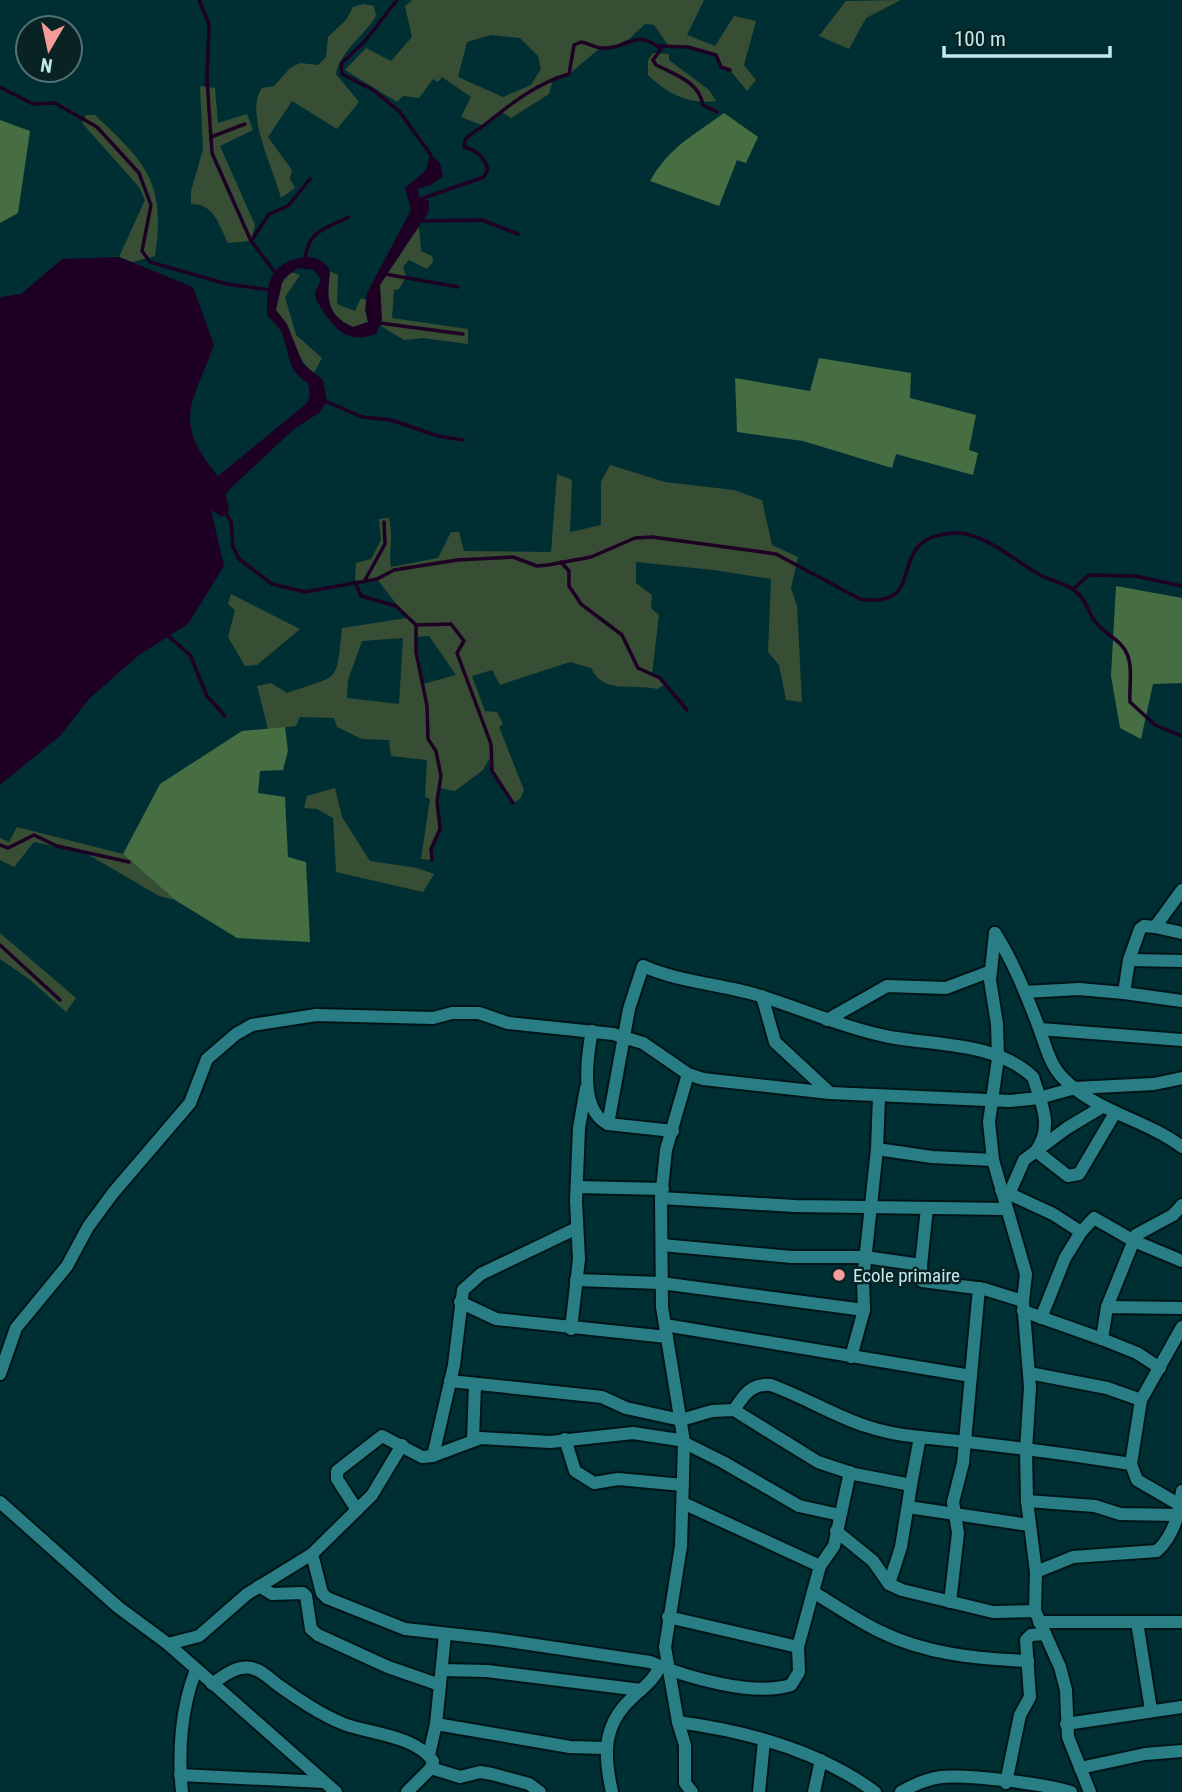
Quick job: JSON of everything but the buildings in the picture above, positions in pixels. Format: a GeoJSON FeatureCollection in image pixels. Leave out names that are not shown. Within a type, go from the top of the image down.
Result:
{"type":"FeatureCollection","features":[{"type":"Feature","properties":{"kind":"street"},"geometry":{"type":"LineString","coordinates":[[1155,927],[1182,892]]}},
{"type":"Feature","properties":{"kind":"street"},"geometry":{"type":"LineString","coordinates":[[1124,993],[1129,960],[1141,927],[1182,933]]}},
{"type":"Feature","properties":{"kind":"street"},"geometry":{"type":"LineString","coordinates":[[1090,1792],[1066,1724],[1064,1681],[1040,1622],[1037,1572],[1029,1525],[1026,1450],[1029,1373],[1023,1306],[1025,1269],[1005,1209],[1005,1191],[992,1160],[989,1115],[998,1058],[991,971],[995,933],[1025,992],[1055,1067],[1074,1087],[1102,1107],[1142,1123],[1182,1147]]}},
{"type":"Feature","properties":{"kind":"street"},"geometry":{"type":"LineString","coordinates":[[1129,960],[1182,961]]}},
{"type":"Feature","properties":{"kind":"street"},"geometry":{"type":"LineString","coordinates":[[608,1124],[624,1037],[643,966],[663,974],[762,996],[827,1020],[887,1037],[974,1049],[1030,1073],[1047,1126],[1036,1151]]}},
{"type":"Feature","properties":{"kind":"street"},"geometry":{"type":"LineString","coordinates":[[827,1020],[887,986],[946,988],[991,971]]}},
{"type":"Feature","properties":{"kind":"street"},"geometry":{"type":"LineString","coordinates":[[1025,992],[1079,989],[1182,1001]]}},
{"type":"Feature","properties":{"kind":"street"},"geometry":{"type":"LineString","coordinates":[[762,996],[775,1042],[830,1093]]}},
{"type":"Feature","properties":{"kind":"street"},"geometry":{"type":"LineString","coordinates":[[0,1374],[16,1328],[67,1266],[88,1227],[113,1193],[190,1103],[207,1059],[242,1030],[260,1023],[316,1015],[433,1018],[466,1012],[479,1013],[508,1023],[592,1031],[643,1042],[688,1074],[733,1084],[878,1096],[993,1100],[1039,1098],[1074,1087],[1154,1084],[1182,1078]]}},
{"type":"Feature","properties":{"kind":"street"},"geometry":{"type":"LineString","coordinates":[[1040,1029],[1182,1040]]}},
{"type":"Feature","properties":{"kind":"street"},"geometry":{"type":"LineString","coordinates":[[571,1329],[576,1280],[579,1128],[592,1031]]}},
{"type":"Feature","properties":{"kind":"street"},"geometry":{"type":"LineString","coordinates":[[688,1074],[664,1164],[661,1283],[684,1442],[681,1546],[668,1617],[665,1668],[685,1745],[685,1783],[692,1792]]}},
{"type":"Feature","properties":{"kind":"street"},"geometry":{"type":"LineString","coordinates":[[586,1088],[601,1121],[673,1131]]}},
{"type":"Feature","properties":{"kind":"street"},"geometry":{"type":"LineString","coordinates":[[851,1357],[864,1310],[869,1205],[877,1149],[878,1096]]}},
{"type":"Feature","properties":{"kind":"street"},"geometry":{"type":"LineString","coordinates":[[1005,1191],[1020,1164],[1102,1107]]}},
{"type":"Feature","properties":{"kind":"street"},"geometry":{"type":"LineString","coordinates":[[1036,1151],[1068,1176],[1079,1174],[1115,1113]]}},
{"type":"Feature","properties":{"kind":"street"},"geometry":{"type":"LineString","coordinates":[[877,1149],[932,1157],[992,1160]]}},
{"type":"Feature","properties":{"kind":"street"},"geometry":{"type":"LineString","coordinates":[[577,1187],[788,1206],[869,1205],[1005,1209]]}},
{"type":"Feature","properties":{"kind":"street"},"geometry":{"type":"LineString","coordinates":[[1005,1191],[1081,1232]]}},
{"type":"Feature","properties":{"kind":"street"},"geometry":{"type":"LineString","coordinates":[[1102,1339],[1107,1307],[1133,1241],[1141,1230],[1173,1214],[1182,1205]]}},
{"type":"Feature","properties":{"kind":"street"},"geometry":{"type":"LineString","coordinates":[[927,1208],[920,1279],[926,1283],[979,1288],[1023,1306],[1041,1318],[1137,1353],[1160,1368]]}},
{"type":"Feature","properties":{"kind":"street"},"geometry":{"type":"LineString","coordinates":[[1041,1318],[1065,1258],[1081,1232],[1094,1219],[1133,1241],[1182,1261]]}},
{"type":"Feature","properties":{"kind":"street"},"geometry":{"type":"LineString","coordinates":[[433,1456],[450,1381],[463,1290],[481,1274],[577,1228]]}},
{"type":"Feature","properties":{"kind":"street"},"geometry":{"type":"LineString","coordinates":[[662,1245],[792,1257],[865,1257],[920,1265]]}},
{"type":"Feature","properties":{"kind":"street"},"geometry":{"type":"LineString","coordinates":[[576,1280],[661,1283],[864,1310]]}},
{"type":"Feature","properties":{"kind":"street"},"geometry":{"type":"LineString","coordinates":[[950,1602],[958,1533],[953,1515],[964,1441],[979,1288]]}},
{"type":"Feature","properties":{"kind":"street"},"geometry":{"type":"LineString","coordinates":[[460,1302],[496,1319],[571,1329],[666,1331],[971,1376]]}},
{"type":"Feature","properties":{"kind":"street"},"geometry":{"type":"LineString","coordinates":[[1107,1307],[1182,1308]]}},
{"type":"Feature","properties":{"kind":"street"},"geometry":{"type":"LineString","coordinates":[[1179,1510],[1137,1480],[1131,1464],[1141,1400],[1182,1327]]}},
{"type":"Feature","properties":{"kind":"street"},"geometry":{"type":"LineString","coordinates":[[1029,1373],[1107,1388],[1141,1400]]}},
{"type":"Feature","properties":{"kind":"street"},"geometry":{"type":"LineString","coordinates":[[450,1381],[602,1397],[626,1408],[681,1420],[712,1411],[734,1410],[818,1462],[911,1485]]}},
{"type":"Feature","properties":{"kind":"street"},"geometry":{"type":"LineString","coordinates":[[472,1440],[475,1384]]}},
{"type":"Feature","properties":{"kind":"street"},"geometry":{"type":"LineString","coordinates":[[734,1410],[745,1392],[760,1384],[771,1385],[870,1430],[892,1436],[1060,1452],[1131,1464]]}},
{"type":"Feature","properties":{"kind":"street"},"geometry":{"type":"LineString","coordinates":[[357,1510],[337,1479],[337,1471],[382,1436],[422,1457],[433,1456],[472,1440],[536,1443],[633,1433],[684,1442],[799,1506],[839,1516]]}},
{"type":"Feature","properties":{"kind":"street"},"geometry":{"type":"LineString","coordinates":[[889,1584],[901,1546],[920,1437]]}},
{"type":"Feature","properties":{"kind":"street"},"geometry":{"type":"LineString","coordinates":[[565,1439],[575,1471],[594,1483],[618,1479],[683,1485]]}},
{"type":"Feature","properties":{"kind":"street"},"geometry":{"type":"LineString","coordinates":[[168,1644],[199,1636],[259,1586],[312,1554],[372,1495],[402,1445]]}},
{"type":"Feature","properties":{"kind":"street"},"geometry":{"type":"LineString","coordinates":[[312,1554],[322,1593],[327,1598],[405,1629],[495,1639],[650,1662],[741,1686],[778,1689],[791,1685],[799,1672],[798,1647],[820,1566],[834,1546],[850,1472]]}},
{"type":"Feature","properties":{"kind":"street"},"geometry":{"type":"LineString","coordinates":[[1037,1572],[1073,1557],[1157,1551],[1166,1542],[1179,1510],[1182,1491]]}},
{"type":"Feature","properties":{"kind":"street"},"geometry":{"type":"LineString","coordinates":[[1027,1501],[1095,1506],[1121,1514],[1179,1510]]}},
{"type":"Feature","properties":{"kind":"street"},"geometry":{"type":"LineString","coordinates":[[0,1502],[118,1608],[168,1644],[336,1792]]}},
{"type":"Feature","properties":{"kind":"street"},"geometry":{"type":"LineString","coordinates":[[683,1503],[820,1566]]}},
{"type":"Feature","properties":{"kind":"street"},"geometry":{"type":"LineString","coordinates":[[908,1507],[1029,1525]]}},
{"type":"Feature","properties":{"kind":"street"},"geometry":{"type":"LineString","coordinates":[[836,1531],[873,1561],[889,1584],[950,1602],[1040,1622],[1064,1619],[1182,1622]]}},
{"type":"Feature","properties":{"kind":"street"},"geometry":{"type":"LineString","coordinates":[[259,1586],[272,1594],[303,1593],[306,1596],[311,1629],[318,1635],[388,1667],[440,1685]]}},
{"type":"Feature","properties":{"kind":"street"},"geometry":{"type":"LineString","coordinates":[[813,1592],[881,1632],[911,1644],[962,1656],[1028,1661]]}},
{"type":"Feature","properties":{"kind":"street"},"geometry":{"type":"LineString","coordinates":[[668,1617],[798,1647]]}},
{"type":"Feature","properties":{"kind":"street"},"geometry":{"type":"LineString","coordinates":[[1006,1783],[1020,1715],[1030,1697],[1027,1637],[1040,1622]]}},
{"type":"Feature","properties":{"kind":"street"},"geometry":{"type":"LineString","coordinates":[[1137,1622],[1151,1710]]}},
{"type":"Feature","properties":{"kind":"street"},"geometry":{"type":"LineString","coordinates":[[407,1792],[430,1762],[445,1635]]}},
{"type":"Feature","properties":{"kind":"street"},"geometry":{"type":"LineString","coordinates":[[612,1792],[604,1748],[623,1706],[653,1682],[665,1668]]}},
{"type":"Feature","properties":{"kind":"street"},"geometry":{"type":"LineString","coordinates":[[212,1684],[239,1669],[257,1669],[301,1701],[342,1724],[377,1731],[460,1777],[480,1772],[492,1774],[529,1784],[540,1792]]}},
{"type":"Feature","properties":{"kind":"street"},"geometry":{"type":"LineString","coordinates":[[182,1792],[181,1744],[196,1670]]}},
{"type":"Feature","properties":{"kind":"street"},"geometry":{"type":"LineString","coordinates":[[442,1670],[499,1672],[641,1690]]}},
{"type":"Feature","properties":{"kind":"street"},"geometry":{"type":"LineString","coordinates":[[1066,1724],[1182,1707]]}},
{"type":"Feature","properties":{"kind":"street"},"geometry":{"type":"LineString","coordinates":[[678,1722],[764,1741],[821,1760],[875,1792]]}},
{"type":"Feature","properties":{"kind":"street"},"geometry":{"type":"LineString","coordinates":[[436,1724],[570,1747],[604,1748]]}},
{"type":"Feature","properties":{"kind":"street"},"geometry":{"type":"LineString","coordinates":[[759,1792],[764,1741]]}},
{"type":"Feature","properties":{"kind":"street"},"geometry":{"type":"LineString","coordinates":[[1080,1768],[1144,1754],[1182,1751]]}},
{"type":"Feature","properties":{"kind":"street"},"geometry":{"type":"LineString","coordinates":[[814,1792],[821,1760]]}},
{"type":"Feature","properties":{"kind":"street"},"geometry":{"type":"LineString","coordinates":[[180,1775],[324,1782]]}},
{"type":"Feature","properties":{"kind":"street"},"geometry":{"type":"LineString","coordinates":[[901,1792],[926,1780],[943,1777],[991,1787],[1006,1783],[1071,1792]]}},
{"type":"Feature","properties":{"kind":"green space"},"geometry":{"type":"Polygon","coordinates":[[[412,0],[704,0],[687,35],[715,46],[734,16],[756,21],[744,65],[756,80],[747,91],[730,70],[721,67],[716,55],[688,47],[670,48],[654,25],[645,24],[629,39],[612,47],[599,49],[569,74],[553,79],[549,94],[511,118],[500,111],[484,126],[461,117],[471,97],[442,77],[438,82],[433,79],[419,98],[403,96],[397,102],[345,70],[366,48],[391,61],[412,37],[405,6],[412,0]],[[491,35],[467,42],[458,77],[503,97],[531,85],[541,69],[538,56],[520,38],[491,35]]]}},
{"type":"Feature","properties":{"kind":"green space"},"geometry":{"type":"Polygon","coordinates":[[[901,0],[866,18],[849,49],[819,36],[846,1],[901,0]]]}},
{"type":"Feature","properties":{"kind":"green space"},"geometry":{"type":"Polygon","coordinates":[[[363,4],[374,6],[376,16],[342,58],[336,74],[359,102],[337,129],[292,101],[268,137],[292,170],[290,179],[295,188],[281,198],[258,126],[257,99],[262,88],[274,86],[290,68],[300,63],[318,65],[326,57],[328,37],[346,20],[353,7],[363,4]]]}},
{"type":"Feature","properties":{"kind":"green space"},"geometry":{"type":"Polygon","coordinates":[[[653,53],[669,54],[669,60],[709,90],[716,101],[688,100],[663,88],[648,75],[648,60],[653,53]]]}},
{"type":"Feature","properties":{"kind":"green space"},"geometry":{"type":"Polygon","coordinates":[[[200,86],[215,88],[218,123],[247,114],[253,130],[220,146],[255,225],[251,241],[228,243],[210,211],[191,204],[191,191],[203,149],[200,86]]]}},
{"type":"Feature","properties":{"kind":"green space"},"geometry":{"type":"Polygon","coordinates":[[[724,113],[758,137],[746,163],[737,160],[719,206],[650,181],[674,150],[724,113]]]}},
{"type":"Feature","properties":{"kind":"green space"},"geometry":{"type":"Polygon","coordinates":[[[86,115],[95,115],[113,132],[139,161],[148,176],[157,210],[155,256],[133,262],[119,257],[145,200],[139,187],[82,123],[86,115]]]}},
{"type":"Feature","properties":{"kind":"green space"},"geometry":{"type":"Polygon","coordinates":[[[0,120],[30,131],[18,213],[0,223],[0,120]]]}},
{"type":"Feature","properties":{"kind":"green space"},"geometry":{"type":"Polygon","coordinates":[[[419,227],[421,251],[432,256],[433,262],[427,269],[409,260],[403,267],[406,277],[399,289],[394,290],[392,318],[468,329],[468,344],[423,338],[404,340],[381,326],[380,285],[389,267],[419,227]]]}},
{"type":"Feature","properties":{"kind":"green space"},"geometry":{"type":"Polygon","coordinates":[[[330,271],[338,275],[337,304],[355,311],[361,298],[366,300],[368,322],[353,327],[337,316],[330,304],[330,271]]]}},
{"type":"Feature","properties":{"kind":"green space"},"geometry":{"type":"Polygon","coordinates":[[[291,272],[300,275],[285,297],[296,335],[322,358],[314,373],[301,359],[276,310],[278,288],[291,272]]]}},
{"type":"Feature","properties":{"kind":"green space"},"geometry":{"type":"Polygon","coordinates":[[[819,358],[911,373],[910,398],[976,415],[969,450],[978,453],[973,475],[896,454],[892,468],[803,441],[737,432],[735,378],[810,391],[819,358]]]}},
{"type":"Feature","properties":{"kind":"green space"},"geometry":{"type":"Polygon","coordinates":[[[610,465],[665,482],[734,490],[762,500],[772,545],[798,557],[791,588],[797,606],[802,702],[786,700],[779,665],[768,652],[771,579],[636,562],[636,583],[652,595],[651,608],[659,615],[652,674],[665,684],[657,689],[611,685],[603,682],[591,668],[570,662],[500,685],[492,670],[472,676],[485,711],[497,712],[503,724],[499,727],[524,790],[520,799],[513,803],[492,771],[489,759],[483,770],[455,791],[439,788],[440,828],[432,851],[432,860],[421,859],[430,799],[425,797],[427,760],[391,756],[389,740],[362,739],[337,727],[334,718],[300,717],[296,726],[268,729],[257,686],[271,683],[287,693],[326,679],[336,669],[342,628],[407,618],[377,579],[355,582],[356,563],[371,559],[381,540],[379,519],[389,518],[391,567],[438,558],[451,532],[459,532],[464,551],[551,552],[557,474],[572,480],[570,532],[601,525],[601,482],[610,465]],[[429,636],[416,637],[423,684],[456,675],[429,636]],[[403,638],[362,641],[348,680],[347,698],[399,704],[403,638]]]}},
{"type":"Feature","properties":{"kind":"green space"},"geometry":{"type":"Polygon","coordinates":[[[1116,586],[1182,598],[1182,683],[1153,684],[1141,739],[1120,728],[1111,676],[1116,586]]]}},
{"type":"Feature","properties":{"kind":"green space"},"geometry":{"type":"Polygon","coordinates":[[[231,594],[300,629],[257,665],[245,666],[228,637],[235,610],[228,604],[231,594]]]}},
{"type":"Feature","properties":{"kind":"green space"},"geometry":{"type":"Polygon","coordinates":[[[285,727],[288,751],[283,770],[260,771],[258,793],[285,797],[288,857],[306,862],[310,942],[237,938],[175,900],[123,854],[160,784],[242,731],[285,727]]]}},
{"type":"Feature","properties":{"kind":"green space"},"geometry":{"type":"Polygon","coordinates":[[[335,788],[342,817],[370,861],[417,868],[434,874],[423,892],[336,872],[333,818],[317,809],[304,808],[307,796],[335,788]]]}},
{"type":"Feature","properties":{"kind":"green space"},"geometry":{"type":"Polygon","coordinates":[[[17,827],[123,854],[175,900],[159,896],[82,851],[34,842],[14,867],[0,860],[0,838],[9,842],[17,827]]]}},
{"type":"Feature","properties":{"kind":"green space"},"geometry":{"type":"Polygon","coordinates":[[[0,933],[76,998],[66,1012],[29,979],[0,959],[0,933]]]}},
{"type":"Feature","properties":{"kind":"shaded area"},"geometry":{"type":"Polygon","coordinates":[[[430,154],[440,163],[443,176],[431,185],[418,189],[419,198],[429,201],[429,211],[380,285],[382,320],[376,334],[355,337],[347,335],[333,324],[316,300],[315,293],[321,279],[314,270],[298,268],[283,279],[276,310],[287,324],[303,364],[323,380],[327,401],[319,413],[294,429],[233,486],[226,494],[229,511],[222,517],[211,510],[224,566],[188,624],[139,655],[90,698],[60,736],[0,785],[0,297],[21,294],[62,259],[119,257],[193,287],[214,345],[193,398],[191,426],[195,441],[218,476],[306,404],[310,396],[308,383],[292,367],[281,330],[267,315],[268,291],[273,274],[282,265],[296,259],[304,257],[319,260],[330,271],[330,304],[337,316],[353,327],[368,322],[365,310],[367,293],[411,210],[405,188],[426,170],[430,154]]]}},
{"type":"Feature","properties":{"kind":"waterway"},"geometry":{"type":"LineString","coordinates":[[199,0],[209,24],[207,79],[212,153],[251,241],[278,276]]}},
{"type":"Feature","properties":{"kind":"waterway"},"geometry":{"type":"LineString","coordinates":[[397,0],[365,41],[341,64],[342,74],[373,90],[399,111],[431,155]]}},
{"type":"Feature","properties":{"kind":"waterway"},"geometry":{"type":"LineString","coordinates":[[418,200],[484,177],[488,169],[486,164],[476,152],[464,147],[465,140],[525,94],[569,74],[574,45],[581,42],[602,48],[637,40],[652,43],[661,49],[653,60],[656,65],[686,80],[697,90],[703,105],[717,112]]}},
{"type":"Feature","properties":{"kind":"waterway"},"geometry":{"type":"LineString","coordinates":[[658,46],[688,47],[716,55],[721,67],[730,70]]}},
{"type":"Feature","properties":{"kind":"waterway"},"geometry":{"type":"LineString","coordinates":[[0,87],[33,104],[55,103],[97,127],[139,173],[151,205],[142,251],[150,262],[227,284],[271,290]]}},
{"type":"Feature","properties":{"kind":"waterway"},"geometry":{"type":"LineString","coordinates":[[211,137],[245,124]]}},
{"type":"Feature","properties":{"kind":"waterway"},"geometry":{"type":"LineString","coordinates":[[251,241],[269,214],[288,206],[310,179]]}},
{"type":"Feature","properties":{"kind":"waterway"},"geometry":{"type":"LineString","coordinates":[[305,259],[314,236],[326,227],[349,217]]}},
{"type":"Feature","properties":{"kind":"waterway"},"geometry":{"type":"LineString","coordinates":[[418,221],[482,220],[518,234]]}},
{"type":"Feature","properties":{"kind":"waterway"},"geometry":{"type":"LineString","coordinates":[[385,274],[458,287]]}},
{"type":"Feature","properties":{"kind":"waterway"},"geometry":{"type":"LineString","coordinates":[[379,323],[463,334]]}},
{"type":"Feature","properties":{"kind":"waterway"},"geometry":{"type":"LineString","coordinates":[[325,401],[362,417],[391,420],[438,436],[463,440]]}},
{"type":"Feature","properties":{"kind":"waterway"},"geometry":{"type":"LineString","coordinates":[[225,512],[231,522],[233,547],[239,559],[272,584],[305,592],[377,579],[394,570],[457,560],[513,557],[537,566],[548,565],[591,557],[635,538],[652,537],[776,554],[860,599],[882,599],[895,594],[903,584],[911,558],[918,546],[932,537],[966,534],[988,542],[1040,575],[1078,593],[1098,625],[1121,644],[1127,654],[1130,702],[1155,725],[1182,736]]}},
{"type":"Feature","properties":{"kind":"waterway"},"geometry":{"type":"LineString","coordinates":[[365,580],[385,544],[384,522]]}},
{"type":"Feature","properties":{"kind":"waterway"},"geometry":{"type":"LineString","coordinates":[[561,562],[569,571],[569,586],[581,604],[622,635],[638,668],[660,678],[687,710]]}},
{"type":"Feature","properties":{"kind":"waterway"},"geometry":{"type":"LineString","coordinates":[[1073,589],[1089,575],[1135,576],[1182,586]]}},
{"type":"Feature","properties":{"kind":"waterway"},"geometry":{"type":"LineString","coordinates":[[355,582],[361,596],[396,606],[416,625],[416,652],[427,706],[428,739],[436,751],[441,776],[437,801],[440,829],[431,849],[432,860]]}},
{"type":"Feature","properties":{"kind":"waterway"},"geometry":{"type":"LineString","coordinates":[[416,625],[451,624],[464,641],[457,653],[491,744],[492,771],[513,803]]}},
{"type":"Feature","properties":{"kind":"waterway"},"geometry":{"type":"LineString","coordinates":[[166,634],[190,655],[207,696],[225,716]]}},
{"type":"Feature","properties":{"kind":"waterway"},"geometry":{"type":"LineString","coordinates":[[0,845],[8,848],[34,835],[57,846],[129,862]]}},
{"type":"Feature","properties":{"kind":"waterway"},"geometry":{"type":"LineString","coordinates":[[0,945],[60,1000]]}},
{"type":"Feature","properties":{"kind":"place","name":"Ecole primaire"},"geometry":{"type":"Point","coordinates":[839,1275]}}]}
